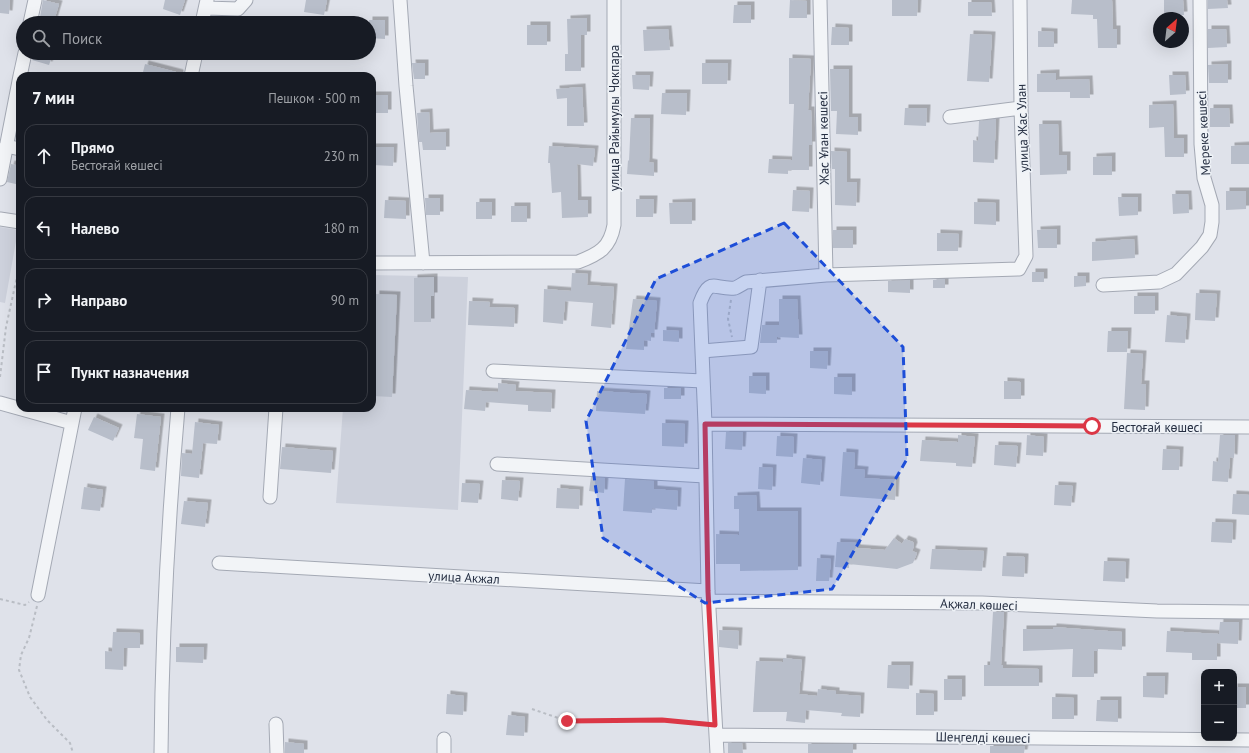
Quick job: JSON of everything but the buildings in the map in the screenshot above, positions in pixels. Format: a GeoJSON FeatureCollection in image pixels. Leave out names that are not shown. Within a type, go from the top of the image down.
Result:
{"type":"FeatureCollection","features":[{"type":"Feature","properties":{"kind":"street"},"geometry":{"type":"LineString","coordinates":[[32,16],[35,0]]}},
{"type":"Feature","properties":{"kind":"street"},"geometry":{"type":"LineString","coordinates":[[203,16],[206,4],[238,10],[246,0]]}},
{"type":"Feature","properties":{"kind":"street"},"geometry":{"type":"LineString","coordinates":[[376,264],[423,263],[406,86],[400,0]]}},
{"type":"Feature","properties":{"kind":"street","name":"улица Райымулы Чокпара"},"geometry":{"type":"LineString","coordinates":[[423,263],[578,262],[594,256],[604,249],[612,237],[614,224],[614,0]]}},
{"type":"Feature","properties":{"kind":"street","name":"Жас Ұлан көшесі"},"geometry":{"type":"LineString","coordinates":[[820,0],[826,275]]}},
{"type":"Feature","properties":{"kind":"street","name":"улица Жас Улан"},"geometry":{"type":"LineString","coordinates":[[826,275],[1019,269],[1026,256],[1021,108],[1020,0]]}},
{"type":"Feature","properties":{"kind":"street","name":"Мереке көшесі"},"geometry":{"type":"LineString","coordinates":[[1103,286],[1159,282],[1176,274],[1202,247],[1210,235],[1212,205],[1204,178],[1201,144],[1200,0]]}},
{"type":"Feature","properties":{"kind":"street"},"geometry":{"type":"LineString","coordinates":[[21,72],[23,60]]}},
{"type":"Feature","properties":{"kind":"street"},"geometry":{"type":"LineString","coordinates":[[192,72],[194,60]]}},
{"type":"Feature","properties":{"kind":"street"},"geometry":{"type":"LineString","coordinates":[[0,179],[16,96]]}},
{"type":"Feature","properties":{"kind":"street"},"geometry":{"type":"LineString","coordinates":[[950,117],[1021,108]]}},
{"type":"Feature","properties":{"kind":"street"},"geometry":{"type":"LineString","coordinates":[[6,146],[16,148]]}},
{"type":"Feature","properties":{"kind":"street"},"geometry":{"type":"LineString","coordinates":[[0,219],[16,221]]}},
{"type":"Feature","properties":{"kind":"street"},"geometry":{"type":"LineString","coordinates":[[717,753],[708,596],[705,424],[702,381],[700,303],[705,290],[712,285],[736,288],[746,282],[826,275]]}},
{"type":"Feature","properties":{"kind":"street"},"geometry":{"type":"LineString","coordinates":[[702,351],[751,347],[760,280]]}},
{"type":"Feature","properties":{"kind":"street"},"geometry":{"type":"LineString","coordinates":[[493,371],[702,381]]}},
{"type":"Feature","properties":{"kind":"street"},"geometry":{"type":"LineString","coordinates":[[0,403],[16,407]]}},
{"type":"Feature","properties":{"kind":"street"},"geometry":{"type":"LineString","coordinates":[[32,412],[72,423]]}},
{"type":"Feature","properties":{"kind":"street"},"geometry":{"type":"LineString","coordinates":[[38,595],[74,412]]}},
{"type":"Feature","properties":{"kind":"street"},"geometry":{"type":"LineString","coordinates":[[161,753],[161,679],[170,502],[178,412]]}},
{"type":"Feature","properties":{"kind":"street"},"geometry":{"type":"LineString","coordinates":[[270,497],[276,412]]}},
{"type":"Feature","properties":{"kind":"street","name":"Бестоғай көшесі"},"geometry":{"type":"LineString","coordinates":[[705,424],[1249,427]]}},
{"type":"Feature","properties":{"kind":"street"},"geometry":{"type":"LineString","coordinates":[[497,464],[705,476]]}},
{"type":"Feature","properties":{"kind":"street","name":"улица Акжал"},"geometry":{"type":"LineString","coordinates":[[220,563],[708,596]]}},
{"type":"Feature","properties":{"kind":"street","name":"Ақжал көшесі"},"geometry":{"type":"LineString","coordinates":[[708,596],[982,603],[1156,611],[1249,612]]}},
{"type":"Feature","properties":{"kind":"street"},"geometry":{"type":"LineString","coordinates":[[276,724],[277,753]]}},
{"type":"Feature","properties":{"kind":"street","name":"Шеңгелді көшесі"},"geometry":{"type":"LineString","coordinates":[[716,730],[1249,740]]}},
{"type":"Feature","properties":{"kind":"street"},"geometry":{"type":"LineString","coordinates":[[444,740],[444,753]]}},
{"type":"Feature","properties":{"kind":"path"},"geometry":{"type":"LineString","coordinates":[[0,377],[6,327],[16,281]]}},
{"type":"Feature","properties":{"kind":"path"},"geometry":{"type":"LineString","coordinates":[[735,348],[728,319],[730,304],[736,288]]}},
{"type":"Feature","properties":{"kind":"path"},"geometry":{"type":"LineString","coordinates":[[0,599],[25,605],[38,595]]}},
{"type":"Feature","properties":{"kind":"path"},"geometry":{"type":"LineString","coordinates":[[38,595],[35,619],[29,638],[21,655],[19,670],[30,697],[47,720],[70,743],[73,753]]}},
{"type":"Feature","properties":{"kind":"path"},"geometry":{"type":"LineString","coordinates":[[532,709],[567,721],[662,720],[716,730]]}},
{"type":"Feature","properties":{"kind":"highlighted area"},"geometry":{"type":"Polygon","coordinates":[[[784,223],[903,347],[907,459],[832,589],[705,603],[603,538],[586,421],[656,279],[784,223]]]}},
{"type":"Feature","properties":{"kind":"shaded area"},"geometry":{"type":"Polygon","coordinates":[[[0,227],[16,230],[16,241],[5,303],[0,302],[0,227]]]}},
{"type":"Feature","properties":{"kind":"shaded area"},"geometry":{"type":"Polygon","coordinates":[[[376,275],[468,277],[458,510],[336,503],[343,412],[376,412],[376,275]]]}},
{"type":"Feature","properties":{"kind":"route"},"geometry":{"type":"LineString","coordinates":[[567,721],[583,723],[662,720],[715,725],[708,591],[705,424],[1092,426]]}}]}
